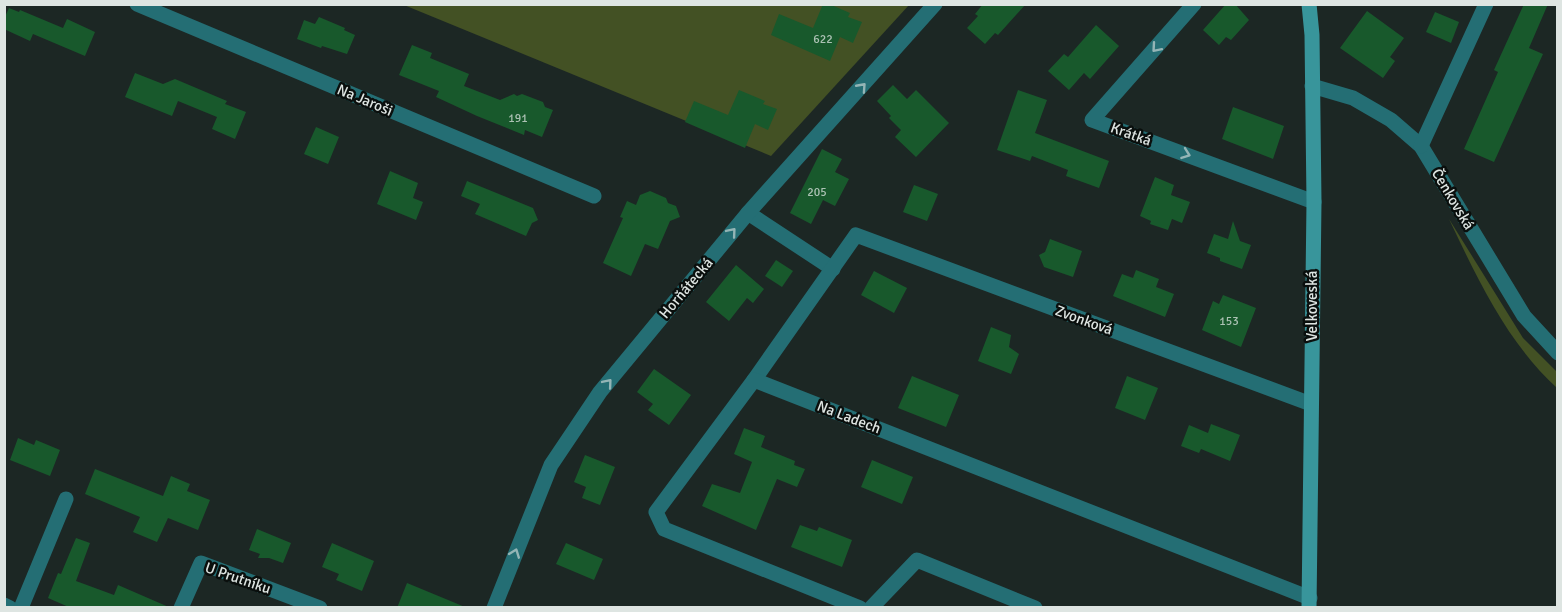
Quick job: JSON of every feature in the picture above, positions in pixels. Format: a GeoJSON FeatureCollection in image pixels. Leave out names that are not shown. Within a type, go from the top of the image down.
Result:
{"type":"FeatureCollection","features":[{"type":"Feature","properties":{"kind":"street","name":"Na Jaroši"},"geometry":{"type":"LineString","coordinates":[[137,4],[594,196]]}},
{"type":"Feature","properties":{"kind":"street","name":"Horňátecká"},"geometry":{"type":"LineString","coordinates":[[494,608],[531,510],[551,465],[600,392],[748,213],[935,4]]}},
{"type":"Feature","properties":{"kind":"street","name":"Krátká"},"geometry":{"type":"LineString","coordinates":[[1194,4],[1092,120],[1314,202]]}},
{"type":"Feature","properties":{"kind":"street","name":"Velkoveská"},"geometry":{"type":"LineString","coordinates":[[1309,4],[1312,35],[1314,202],[1310,603]]}},
{"type":"Feature","properties":{"kind":"street"},"geometry":{"type":"LineString","coordinates":[[1422,146],[1486,4]]}},
{"type":"Feature","properties":{"kind":"street","name":"Čenkovská"},"geometry":{"type":"LineString","coordinates":[[1312,86],[1353,98],[1391,120],[1422,146],[1524,316],[1557,353]]}},
{"type":"Feature","properties":{"kind":"street"},"geometry":{"type":"LineString","coordinates":[[748,213],[833,269],[656,512],[664,529],[860,608]]}},
{"type":"Feature","properties":{"kind":"street","name":"Zvonková"},"geometry":{"type":"LineString","coordinates":[[833,269],[856,235],[1311,404]]}},
{"type":"Feature","properties":{"kind":"street","name":"Na Ladech"},"geometry":{"type":"LineString","coordinates":[[754,380],[1310,603]]}},
{"type":"Feature","properties":{"kind":"street"},"geometry":{"type":"LineString","coordinates":[[21,608],[66,500]]}},
{"type":"Feature","properties":{"kind":"street"},"geometry":{"type":"LineString","coordinates":[[871,608],[917,560],[1035,608]]}},
{"type":"Feature","properties":{"kind":"street","name":"U Prutníku"},"geometry":{"type":"LineString","coordinates":[[181,608],[201,563],[320,608]]}},
{"type":"Feature","properties":{"kind":"street"},"geometry":{"type":"LineString","coordinates":[[4,605],[10,608]]}},
{"type":"Feature","properties":{"kind":"green space"},"geometry":{"type":"Polygon","coordinates":[[[404,5],[909,5],[771,156],[404,5]]]}},
{"type":"Feature","properties":{"kind":"green space"},"geometry":{"type":"Polygon","coordinates":[[[1449,219],[1523,338],[1557,372],[1557,388],[1523,351],[1495,309],[1449,219]]]}},
{"type":"Feature","properties":{"kind":"building"},"geometry":{"type":"Polygon","coordinates":[[[823,4],[829,4],[850,13],[848,17],[862,22],[853,43],[840,37],[830,61],[771,35],[779,14],[813,28],[823,4]]]}},
{"type":"Feature","properties":{"kind":"building"},"geometry":{"type":"Polygon","coordinates":[[[983,4],[1026,4],[998,35],[995,33],[985,44],[967,28],[978,16],[975,14],[983,4]]]}},
{"type":"Feature","properties":{"kind":"building"},"geometry":{"type":"Polygon","coordinates":[[[1226,4],[1235,4],[1249,20],[1231,40],[1226,37],[1219,45],[1203,30],[1226,4]]]}},
{"type":"Feature","properties":{"kind":"building"},"geometry":{"type":"Polygon","coordinates":[[[1524,4],[1548,4],[1529,48],[1543,54],[1494,162],[1464,149],[1498,72],[1494,70],[1524,4]]]}},
{"type":"Feature","properties":{"kind":"building"},"geometry":{"type":"Polygon","coordinates":[[[9,8],[19,12],[20,10],[63,28],[67,19],[95,32],[85,56],[33,34],[30,41],[4,29],[4,19],[9,8]]]}},
{"type":"Feature","properties":{"kind":"building"},"geometry":{"type":"Polygon","coordinates":[[[1367,11],[1404,38],[1390,57],[1395,61],[1383,78],[1340,48],[1367,11]]]}},
{"type":"Feature","properties":{"kind":"building"},"geometry":{"type":"Polygon","coordinates":[[[1435,12],[1459,22],[1451,43],[1426,32],[1435,12]]]}},
{"type":"Feature","properties":{"kind":"building"},"geometry":{"type":"Polygon","coordinates":[[[319,17],[355,35],[347,54],[297,39],[304,20],[315,24],[319,17]]]}},
{"type":"Feature","properties":{"kind":"building"},"geometry":{"type":"Polygon","coordinates":[[[1096,25],[1119,46],[1090,79],[1084,73],[1069,90],[1048,71],[1064,54],[1068,57],[1096,25]]]}},
{"type":"Feature","properties":{"kind":"building"},"geometry":{"type":"Polygon","coordinates":[[[412,45],[432,53],[430,58],[469,74],[464,86],[500,100],[514,94],[517,96],[522,94],[543,102],[545,107],[553,110],[542,137],[525,130],[524,135],[477,116],[436,97],[439,91],[399,75],[412,45]]]}},
{"type":"Feature","properties":{"kind":"building"},"geometry":{"type":"Polygon","coordinates":[[[135,73],[163,84],[175,79],[227,101],[225,104],[246,112],[235,139],[212,129],[217,117],[178,101],[172,116],[125,97],[135,73]]]}},
{"type":"Feature","properties":{"kind":"building"},"geometry":{"type":"Polygon","coordinates":[[[893,85],[907,99],[916,90],[949,123],[916,157],[895,137],[901,130],[877,101],[893,85]]]}},
{"type":"Feature","properties":{"kind":"building"},"geometry":{"type":"Polygon","coordinates":[[[739,90],[777,109],[768,130],[755,124],[745,148],[685,122],[694,101],[728,115],[739,90]]]}},
{"type":"Feature","properties":{"kind":"building"},"geometry":{"type":"Polygon","coordinates":[[[1018,90],[1047,100],[1035,133],[1109,161],[1099,188],[1066,176],[1068,170],[1032,156],[1030,161],[997,150],[1018,90]]]}},
{"type":"Feature","properties":{"kind":"building"},"geometry":{"type":"Polygon","coordinates":[[[1233,107],[1284,126],[1273,159],[1222,139],[1233,107]]]}},
{"type":"Feature","properties":{"kind":"building"},"geometry":{"type":"Polygon","coordinates":[[[316,127],[339,137],[328,164],[304,154],[316,127]]]}},
{"type":"Feature","properties":{"kind":"building"},"geometry":{"type":"Polygon","coordinates":[[[822,149],[842,159],[835,172],[849,179],[835,206],[823,200],[811,224],[790,213],[822,149]]]}},
{"type":"Feature","properties":{"kind":"building"},"geometry":{"type":"Polygon","coordinates":[[[390,171],[418,183],[413,198],[423,202],[416,220],[377,204],[390,171]]]}},
{"type":"Feature","properties":{"kind":"building"},"geometry":{"type":"Polygon","coordinates":[[[1155,177],[1174,185],[1171,195],[1190,202],[1182,223],[1172,219],[1168,230],[1150,224],[1151,221],[1140,216],[1155,177]]]}},
{"type":"Feature","properties":{"kind":"building"},"geometry":{"type":"Polygon","coordinates":[[[467,181],[533,208],[538,220],[532,223],[526,236],[475,214],[480,204],[461,196],[467,181]]]}},
{"type":"Feature","properties":{"kind":"building"},"geometry":{"type":"Polygon","coordinates":[[[914,185],[938,194],[927,221],[903,212],[914,185]]]}},
{"type":"Feature","properties":{"kind":"building"},"geometry":{"type":"Polygon","coordinates":[[[650,191],[666,198],[668,203],[676,206],[680,217],[670,221],[658,249],[645,244],[631,276],[603,263],[623,218],[620,217],[627,201],[636,205],[640,195],[650,191]]]}},
{"type":"Feature","properties":{"kind":"building"},"geometry":{"type":"Polygon","coordinates":[[[1233,221],[1240,241],[1251,245],[1242,269],[1220,261],[1220,258],[1207,253],[1214,234],[1228,239],[1233,221]]]}},
{"type":"Feature","properties":{"kind":"building"},"geometry":{"type":"Polygon","coordinates":[[[1050,239],[1082,251],[1073,277],[1044,267],[1039,255],[1045,252],[1050,239]]]}},
{"type":"Feature","properties":{"kind":"building"},"geometry":{"type":"Polygon","coordinates":[[[776,260],[793,271],[782,287],[765,276],[776,260]]]}},
{"type":"Feature","properties":{"kind":"building"},"geometry":{"type":"Polygon","coordinates":[[[736,265],[764,289],[753,303],[747,298],[729,321],[706,302],[736,265]]]}},
{"type":"Feature","properties":{"kind":"building"},"geometry":{"type":"Polygon","coordinates":[[[1136,270],[1159,279],[1156,287],[1174,294],[1165,317],[1113,296],[1122,274],[1133,278],[1136,270]]]}},
{"type":"Feature","properties":{"kind":"building"},"geometry":{"type":"Polygon","coordinates":[[[874,271],[907,288],[894,313],[861,295],[874,271]]]}},
{"type":"Feature","properties":{"kind":"building"},"geometry":{"type":"Polygon","coordinates":[[[1223,295],[1256,308],[1241,347],[1202,330],[1213,301],[1219,304],[1223,295]]]}},
{"type":"Feature","properties":{"kind":"building"},"geometry":{"type":"Polygon","coordinates":[[[991,327],[1011,335],[1009,347],[1019,354],[1011,374],[978,361],[991,327]]]}},
{"type":"Feature","properties":{"kind":"building"},"geometry":{"type":"Polygon","coordinates":[[[654,369],[691,395],[669,425],[648,410],[653,404],[637,392],[654,369]]]}},
{"type":"Feature","properties":{"kind":"building"},"geometry":{"type":"Polygon","coordinates":[[[912,376],[959,395],[946,427],[898,408],[912,376]]]}},
{"type":"Feature","properties":{"kind":"building"},"geometry":{"type":"Polygon","coordinates":[[[1127,376],[1158,388],[1145,420],[1115,408],[1127,376]]]}},
{"type":"Feature","properties":{"kind":"building"},"geometry":{"type":"Polygon","coordinates":[[[1211,424],[1240,435],[1230,461],[1201,449],[1199,453],[1181,446],[1189,425],[1208,433],[1211,424]]]}},
{"type":"Feature","properties":{"kind":"building"},"geometry":{"type":"Polygon","coordinates":[[[744,428],[765,436],[761,447],[795,461],[794,465],[805,469],[797,487],[777,479],[756,530],[702,506],[712,484],[740,493],[752,462],[734,454],[744,428]]]}},
{"type":"Feature","properties":{"kind":"building"},"geometry":{"type":"Polygon","coordinates":[[[18,438],[34,445],[36,440],[60,450],[50,476],[10,460],[18,438]]]}},
{"type":"Feature","properties":{"kind":"building"},"geometry":{"type":"Polygon","coordinates":[[[585,455],[615,467],[600,505],[582,498],[586,487],[574,482],[585,455]]]}},
{"type":"Feature","properties":{"kind":"building"},"geometry":{"type":"Polygon","coordinates":[[[872,460],[913,477],[902,504],[861,487],[872,460]]]}},
{"type":"Feature","properties":{"kind":"building"},"geometry":{"type":"Polygon","coordinates":[[[95,469],[163,496],[171,476],[190,484],[187,491],[210,500],[198,530],[168,518],[157,542],[133,532],[140,517],[85,494],[95,469]]]}},
{"type":"Feature","properties":{"kind":"building"},"geometry":{"type":"Polygon","coordinates":[[[800,525],[817,531],[819,527],[852,540],[842,567],[791,547],[800,525]]]}},
{"type":"Feature","properties":{"kind":"building"},"geometry":{"type":"Polygon","coordinates":[[[257,529],[291,543],[283,563],[269,558],[258,558],[260,554],[249,550],[257,529]]]}},
{"type":"Feature","properties":{"kind":"building"},"geometry":{"type":"Polygon","coordinates":[[[76,538],[90,543],[76,581],[114,595],[118,585],[171,608],[71,608],[48,598],[76,538]]]}},
{"type":"Feature","properties":{"kind":"building"},"geometry":{"type":"Polygon","coordinates":[[[332,543],[374,561],[362,591],[336,580],[339,574],[322,567],[332,543]]]}},
{"type":"Feature","properties":{"kind":"building"},"geometry":{"type":"Polygon","coordinates":[[[566,543],[603,559],[594,580],[556,564],[566,543]]]}},
{"type":"Feature","properties":{"kind":"building"},"geometry":{"type":"Polygon","coordinates":[[[407,583],[465,607],[465,608],[397,608],[407,583]]]}}]}
